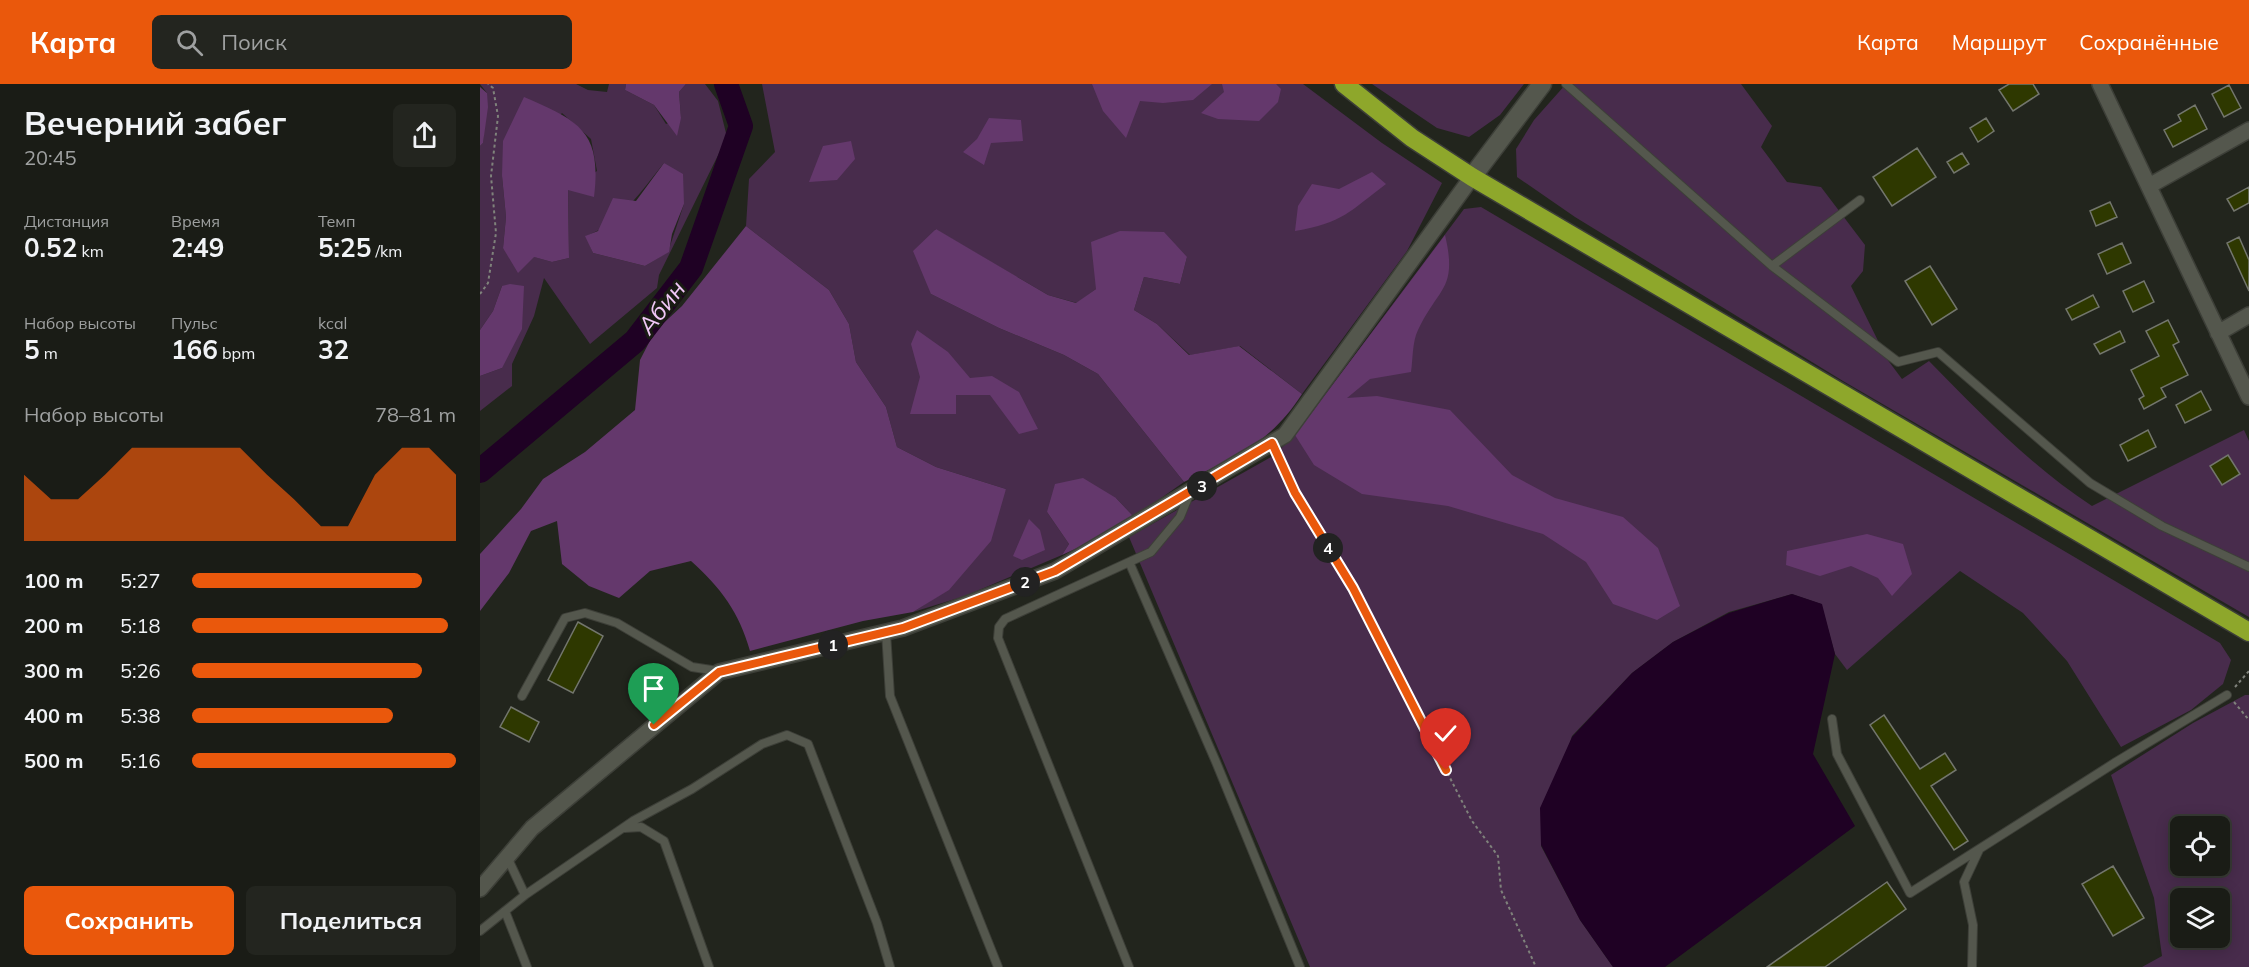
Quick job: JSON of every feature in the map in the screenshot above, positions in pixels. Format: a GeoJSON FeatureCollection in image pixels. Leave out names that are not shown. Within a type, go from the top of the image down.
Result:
{"type":"FeatureCollection","features":[{"type":"Feature","properties":{"kind":"highway"},"geometry":{"type":"LineString","coordinates":[[1344,84],[1412,138],[1472,177],[2249,632]]}},
{"type":"Feature","properties":{"kind":"main road"},"geometry":{"type":"LineString","coordinates":[[1472,177],[1542,84]]}},
{"type":"Feature","properties":{"kind":"street"},"geometry":{"type":"LineString","coordinates":[[2100,84],[2249,397]]}},
{"type":"Feature","properties":{"kind":"street"},"geometry":{"type":"LineString","coordinates":[[2149,186],[2249,130]]}},
{"type":"Feature","properties":{"kind":"street"},"geometry":{"type":"LineString","coordinates":[[480,889],[532,828],[719,672],[903,628],[1055,571],[1189,494],[1285,435],[1472,177]]}},
{"type":"Feature","properties":{"kind":"street"},"geometry":{"type":"LineString","coordinates":[[2218,333],[2249,315]]}},
{"type":"Feature","properties":{"kind":"lane"},"geometry":{"type":"LineString","coordinates":[[1566,84],[1772,266],[1898,362],[1938,352],[2090,483],[2162,526],[2249,567]]}},
{"type":"Feature","properties":{"kind":"lane"},"geometry":{"type":"LineString","coordinates":[[1772,266],[1860,200]]}},
{"type":"Feature","properties":{"kind":"lane"},"geometry":{"type":"LineString","coordinates":[[1129,967],[998,638],[999,627],[1005,619],[1130,564],[1151,552],[1180,518],[1189,494]]}},
{"type":"Feature","properties":{"kind":"lane"},"geometry":{"type":"LineString","coordinates":[[1130,564],[1216,762],[1300,967]]}},
{"type":"Feature","properties":{"kind":"lane"},"geometry":{"type":"LineString","coordinates":[[522,696],[565,618],[585,613],[617,623],[693,667],[719,672]]}},
{"type":"Feature","properties":{"kind":"lane"},"geometry":{"type":"LineString","coordinates":[[886,632],[890,696],[998,967]]}},
{"type":"Feature","properties":{"kind":"lane"},"geometry":{"type":"LineString","coordinates":[[1832,718],[1837,754],[1910,893],[2227,695]]}},
{"type":"Feature","properties":{"kind":"lane"},"geometry":{"type":"LineString","coordinates":[[480,931],[525,895],[623,828],[692,789],[762,744],[787,735],[808,744],[877,923],[890,967]]}},
{"type":"Feature","properties":{"kind":"lane"},"geometry":{"type":"LineString","coordinates":[[623,828],[641,827],[664,841],[710,967]]}},
{"type":"Feature","properties":{"kind":"lane"},"geometry":{"type":"LineString","coordinates":[[1972,967],[1973,925],[1965,882],[1980,848]]}},
{"type":"Feature","properties":{"kind":"lane"},"geometry":{"type":"LineString","coordinates":[[507,857],[525,895]]}},
{"type":"Feature","properties":{"kind":"lane"},"geometry":{"type":"LineString","coordinates":[[505,911],[527,967]]}},
{"type":"Feature","properties":{"kind":"path"},"geometry":{"type":"LineString","coordinates":[[480,294],[488,283],[496,233],[491,176],[498,116],[493,88],[488,84]]}},
{"type":"Feature","properties":{"kind":"path"},"geometry":{"type":"LineString","coordinates":[[1272,443],[1295,493],[1353,588],[1472,821],[1498,856],[1501,890],[1536,967]]}},
{"type":"Feature","properties":{"kind":"path"},"geometry":{"type":"LineString","coordinates":[[2249,672],[2227,695],[2249,720]]}},
{"type":"Feature","properties":{"kind":"shaded area"},"geometry":{"type":"Polygon","coordinates":[[[480,84],[576,84],[588,90],[607,92],[609,84],[626,84],[625,90],[654,105],[666,124],[681,118],[679,92],[686,84],[705,84],[718,101],[727,137],[659,275],[657,288],[590,344],[544,278],[534,316],[512,364],[512,386],[480,411],[480,376],[502,368],[502,286],[493,311],[480,330],[480,146],[483,143],[487,93],[480,84]],[[562,113],[502,176],[506,217],[503,248],[552,262],[569,258],[568,190],[597,171],[591,139],[562,113]],[[664,163],[620,215],[586,236],[593,253],[645,266],[668,252],[684,204],[664,163]]]}},
{"type":"Feature","properties":{"kind":"shaded area"},"geometry":{"type":"Polygon","coordinates":[[[626,84],[686,84],[679,92],[681,118],[677,136],[654,105],[625,90],[626,84]]]}},
{"type":"Feature","properties":{"kind":"shaded area"},"geometry":{"type":"Polygon","coordinates":[[[762,84],[1303,84],[1382,143],[1442,183],[1407,251],[1302,394],[1240,346],[1190,355],[1157,324],[1134,310],[1144,277],[1180,284],[1187,257],[1096,289],[1077,303],[1048,295],[935,229],[931,294],[999,328],[1064,355],[1098,374],[1184,482],[1134,517],[1116,498],[1047,512],[1069,544],[1062,555],[965,596],[913,612],[949,589],[1006,489],[936,467],[897,447],[886,407],[856,362],[849,324],[829,290],[746,226],[749,179],[775,152],[762,84]]]}},
{"type":"Feature","properties":{"kind":"shaded area"},"geometry":{"type":"Polygon","coordinates":[[[1092,84],[1212,84],[1193,100],[1163,103],[1140,101],[1126,138],[1103,111],[1092,84]]]}},
{"type":"Feature","properties":{"kind":"shaded area"},"geometry":{"type":"Polygon","coordinates":[[[1222,84],[1276,84],[1281,89],[1278,102],[1259,121],[1218,119],[1201,113],[1224,92],[1222,84]]]}},
{"type":"Feature","properties":{"kind":"shaded area"},"geometry":{"type":"Polygon","coordinates":[[[1372,84],[1524,84],[1500,115],[1469,137],[1437,128],[1372,84]]]}},
{"type":"Feature","properties":{"kind":"shaded area"},"geometry":{"type":"Polygon","coordinates":[[[1566,84],[1741,84],[1772,126],[1761,147],[1787,182],[1821,187],[1865,245],[1863,271],[1851,286],[1887,359],[1902,379],[1929,361],[2027,456],[2092,506],[2244,430],[2249,441],[2249,617],[1843,381],[1575,217],[1517,177],[1516,149],[1534,120],[1566,84]]]}},
{"type":"Feature","properties":{"kind":"shaded area"},"geometry":{"type":"Polygon","coordinates":[[[480,87],[487,93],[488,107],[483,143],[480,146],[480,87]]]}},
{"type":"Feature","properties":{"kind":"shaded area"},"geometry":{"type":"Polygon","coordinates":[[[524,97],[560,114],[583,132],[590,143],[596,175],[594,197],[568,190],[569,258],[552,262],[534,257],[518,273],[503,248],[506,217],[502,176],[503,141],[524,97]]]}},
{"type":"Feature","properties":{"kind":"shaded area"},"geometry":{"type":"Polygon","coordinates":[[[989,118],[1021,120],[1023,141],[991,143],[984,165],[963,152],[977,139],[989,118]]]}},
{"type":"Feature","properties":{"kind":"shaded area"},"geometry":{"type":"Polygon","coordinates":[[[851,141],[855,159],[837,180],[809,182],[823,146],[851,141]]]}},
{"type":"Feature","properties":{"kind":"shaded area"},"geometry":{"type":"Polygon","coordinates":[[[664,163],[683,174],[684,204],[672,234],[669,252],[645,266],[593,253],[585,236],[598,231],[613,198],[636,201],[664,163]]]}},
{"type":"Feature","properties":{"kind":"shaded area"},"geometry":{"type":"Polygon","coordinates":[[[1372,172],[1386,184],[1345,215],[1324,224],[1295,231],[1298,206],[1312,184],[1339,189],[1372,172]]]}},
{"type":"Feature","properties":{"kind":"shaded area"},"geometry":{"type":"Polygon","coordinates":[[[1481,207],[2220,643],[2231,660],[2223,684],[2191,710],[2121,747],[2067,661],[2023,613],[1960,571],[1847,670],[1835,654],[1821,604],[1792,594],[1729,612],[1673,642],[1632,673],[1572,736],[1541,846],[1580,920],[1613,967],[1310,967],[1129,537],[1273,456],[1295,435],[1464,209],[1481,207]]]}},
{"type":"Feature","properties":{"kind":"shaded area"},"geometry":{"type":"Polygon","coordinates":[[[746,226],[829,290],[849,324],[856,362],[886,407],[897,447],[936,467],[1006,489],[991,541],[949,590],[913,612],[863,621],[750,651],[746,637],[728,602],[691,561],[650,571],[619,598],[589,586],[562,564],[557,521],[531,531],[509,573],[480,611],[480,554],[521,509],[543,479],[585,452],[635,410],[640,360],[655,331],[682,306],[746,226]]]}},
{"type":"Feature","properties":{"kind":"shaded area"},"geometry":{"type":"Polygon","coordinates":[[[936,229],[1048,295],[1076,303],[1096,289],[1091,242],[1120,231],[1164,232],[1187,257],[1180,284],[1144,277],[1134,310],[1157,324],[1189,355],[1239,346],[1302,394],[1290,411],[1264,437],[1235,456],[1184,482],[1098,374],[1064,355],[999,328],[931,294],[913,251],[936,229]]]}},
{"type":"Feature","properties":{"kind":"shaded area"},"geometry":{"type":"Polygon","coordinates":[[[1445,235],[1449,267],[1447,278],[1416,335],[1411,372],[1370,379],[1347,398],[1377,396],[1450,410],[1512,475],[1555,498],[1623,517],[1658,548],[1680,606],[1657,620],[1613,604],[1586,562],[1543,534],[1448,506],[1362,494],[1314,465],[1295,435],[1445,235]]]}},
{"type":"Feature","properties":{"kind":"shaded area"},"geometry":{"type":"Polygon","coordinates":[[[510,284],[524,286],[522,329],[502,368],[480,376],[480,330],[493,311],[502,286],[510,284]]]}},
{"type":"Feature","properties":{"kind":"shaded area"},"geometry":{"type":"Polygon","coordinates":[[[917,330],[948,352],[970,378],[992,376],[1019,392],[1038,429],[1019,434],[990,395],[956,395],[956,414],[910,414],[920,377],[911,344],[917,330]]]}},
{"type":"Feature","properties":{"kind":"shaded area"},"geometry":{"type":"Polygon","coordinates":[[[1083,478],[1116,498],[1134,517],[1095,540],[1062,555],[1069,544],[1047,512],[1055,484],[1083,478]]]}},
{"type":"Feature","properties":{"kind":"shaded area"},"geometry":{"type":"Polygon","coordinates":[[[1029,519],[1040,530],[1045,550],[1022,560],[1013,556],[1029,519]]]}},
{"type":"Feature","properties":{"kind":"shaded area"},"geometry":{"type":"Polygon","coordinates":[[[1867,534],[1903,544],[1912,574],[1892,596],[1878,578],[1851,566],[1820,576],[1786,565],[1787,551],[1867,534]]]}},
{"type":"Feature","properties":{"kind":"shaded area"},"geometry":{"type":"Polygon","coordinates":[[[1792,594],[1822,604],[1835,654],[1813,754],[1855,826],[1665,967],[1613,967],[1580,920],[1541,845],[1540,808],[1572,737],[1632,673],[1673,642],[1729,613],[1792,594]]]}},
{"type":"Feature","properties":{"kind":"shaded area"},"geometry":{"type":"Polygon","coordinates":[[[2249,695],[2249,967],[2142,967],[2162,956],[2154,898],[2111,775],[2193,723],[2249,695]]]}},
{"type":"Feature","properties":{"kind":"building"},"geometry":{"type":"Polygon","coordinates":[[[2009,84],[2033,84],[2039,94],[2013,111],[1999,90],[2009,84]]]}},
{"type":"Feature","properties":{"kind":"building"},"geometry":{"type":"Polygon","coordinates":[[[2229,85],[2241,108],[2224,117],[2212,94],[2229,85]]]}},
{"type":"Feature","properties":{"kind":"building"},"geometry":{"type":"Polygon","coordinates":[[[2195,105],[2207,129],[2173,147],[2164,130],[2181,121],[2178,115],[2195,105]]]}},
{"type":"Feature","properties":{"kind":"building"},"geometry":{"type":"Polygon","coordinates":[[[1986,118],[1994,131],[1978,142],[1970,128],[1986,118]]]}},
{"type":"Feature","properties":{"kind":"building"},"geometry":{"type":"Polygon","coordinates":[[[1917,148],[1936,177],[1892,206],[1873,177],[1917,148]]]}},
{"type":"Feature","properties":{"kind":"building"},"geometry":{"type":"Polygon","coordinates":[[[1962,153],[1969,164],[1954,173],[1947,162],[1962,153]]]}},
{"type":"Feature","properties":{"kind":"building"},"geometry":{"type":"Polygon","coordinates":[[[2249,187],[2249,203],[2234,211],[2227,199],[2249,187]]]}},
{"type":"Feature","properties":{"kind":"building"},"geometry":{"type":"Polygon","coordinates":[[[2110,202],[2117,217],[2096,226],[2090,211],[2110,202]]]}},
{"type":"Feature","properties":{"kind":"building"},"geometry":{"type":"Polygon","coordinates":[[[2239,237],[2249,260],[2249,291],[2227,243],[2239,237]]]}},
{"type":"Feature","properties":{"kind":"building"},"geometry":{"type":"Polygon","coordinates":[[[2122,243],[2131,263],[2107,274],[2098,254],[2122,243]]]}},
{"type":"Feature","properties":{"kind":"building"},"geometry":{"type":"Polygon","coordinates":[[[1930,266],[1957,309],[1932,325],[1905,281],[1930,266]]]}},
{"type":"Feature","properties":{"kind":"building"},"geometry":{"type":"Polygon","coordinates":[[[2144,281],[2154,302],[2133,312],[2123,291],[2144,281]]]}},
{"type":"Feature","properties":{"kind":"building"},"geometry":{"type":"Polygon","coordinates":[[[2093,295],[2099,307],[2072,320],[2066,309],[2093,295]]]}},
{"type":"Feature","properties":{"kind":"building"},"geometry":{"type":"Polygon","coordinates":[[[2168,320],[2179,342],[2173,345],[2188,375],[2161,388],[2166,397],[2144,409],[2139,399],[2144,396],[2131,370],[2159,356],[2146,331],[2168,320]]]}},
{"type":"Feature","properties":{"kind":"building"},"geometry":{"type":"Polygon","coordinates":[[[2120,331],[2125,342],[2100,354],[2094,344],[2120,331]]]}},
{"type":"Feature","properties":{"kind":"building"},"geometry":{"type":"Polygon","coordinates":[[[2201,391],[2211,410],[2185,423],[2176,405],[2201,391]]]}},
{"type":"Feature","properties":{"kind":"building"},"geometry":{"type":"Polygon","coordinates":[[[2148,430],[2156,447],[2128,461],[2120,445],[2148,430]]]}},
{"type":"Feature","properties":{"kind":"building"},"geometry":{"type":"Polygon","coordinates":[[[2228,455],[2240,474],[2222,485],[2210,466],[2228,455]]]}},
{"type":"Feature","properties":{"kind":"building"},"geometry":{"type":"Polygon","coordinates":[[[578,622],[603,636],[573,693],[548,680],[578,622]]]}},
{"type":"Feature","properties":{"kind":"building"},"geometry":{"type":"Polygon","coordinates":[[[511,707],[539,722],[529,742],[500,727],[511,707]]]}},
{"type":"Feature","properties":{"kind":"building"},"geometry":{"type":"Polygon","coordinates":[[[1884,715],[1920,769],[1945,753],[1956,770],[1931,786],[1968,841],[1954,850],[1870,725],[1884,715]]]}},
{"type":"Feature","properties":{"kind":"building"},"geometry":{"type":"Polygon","coordinates":[[[2113,866],[2144,918],[2113,936],[2082,884],[2113,866]]]}},
{"type":"Feature","properties":{"kind":"building"},"geometry":{"type":"Polygon","coordinates":[[[1887,882],[1906,909],[1825,967],[1767,967],[1887,882]]]}},
{"type":"Feature","properties":{"kind":"waterway","name":"Абин"},"geometry":{"type":"LineString","coordinates":[[480,471],[635,341],[691,268],[741,126],[726,84]]}},
{"type":"Feature","properties":{"kind":"route"},"geometry":{"type":"LineString","coordinates":[[654,725],[719,672],[903,628],[1055,571],[1196,490],[1272,443],[1295,493],[1353,588],[1446,770]]}}]}
